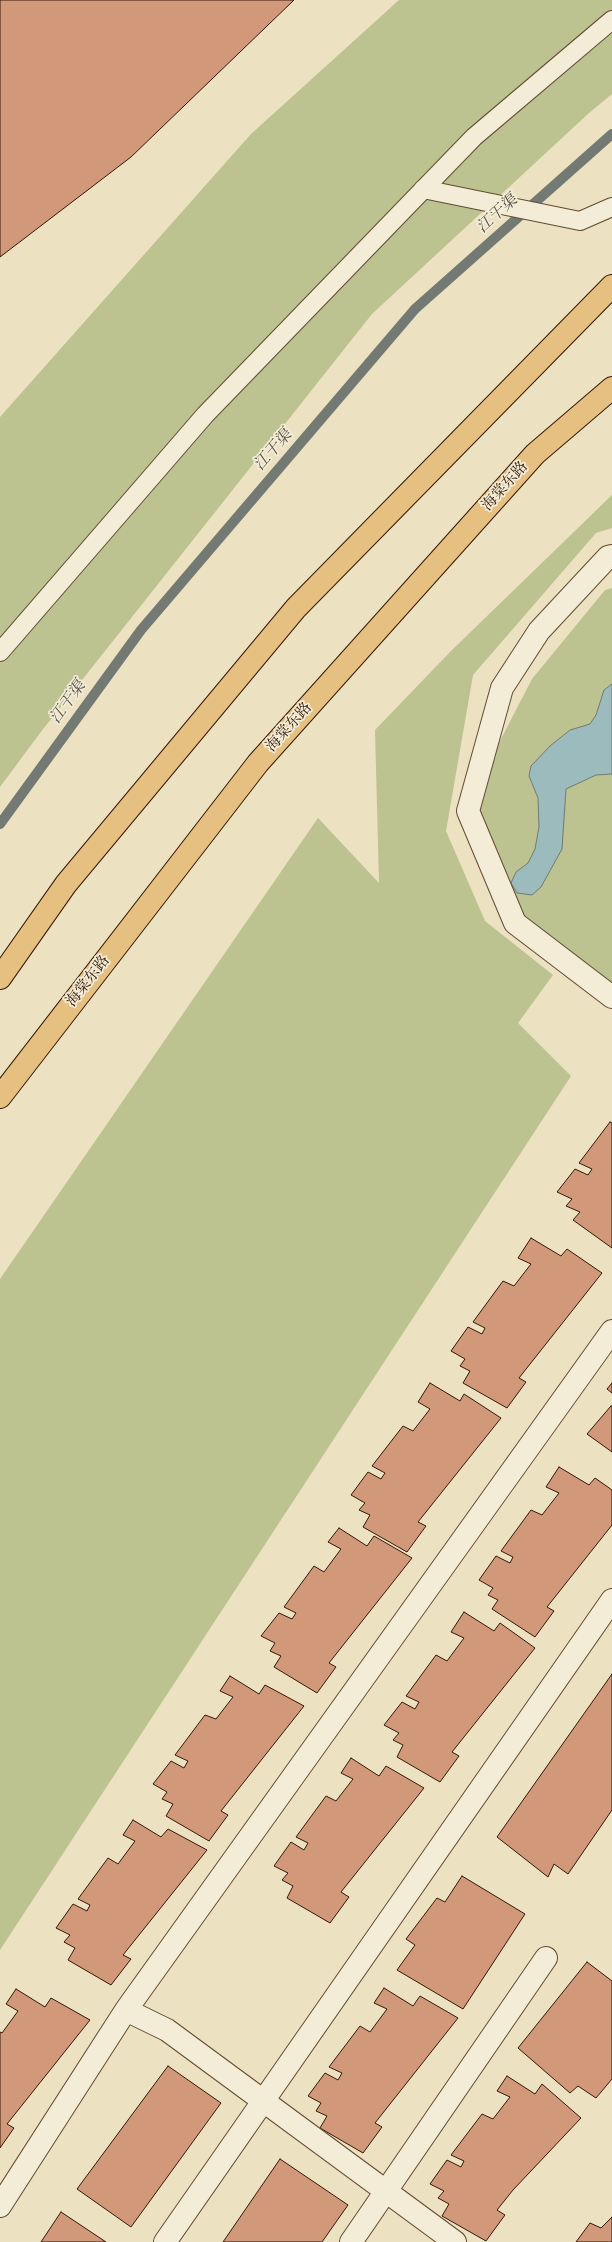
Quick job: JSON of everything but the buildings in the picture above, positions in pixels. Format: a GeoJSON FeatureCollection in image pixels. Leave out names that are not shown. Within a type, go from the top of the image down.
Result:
{"type":"FeatureCollection","features":[{"type":"Feature","properties":{"kind":"main road"},"geometry":{"type":"LineString","coordinates":[[0,978],[66,884],[296,608],[612,286]]}},
{"type":"Feature","properties":{"kind":"main road","name":"海棠东路"},"geometry":{"type":"LineString","coordinates":[[0,1097],[258,763],[535,454],[612,388]]}},
{"type":"Feature","properties":{"kind":"street"},"geometry":{"type":"LineString","coordinates":[[612,556],[608,557],[539,631],[502,688],[468,811],[515,923],[612,997]]}},
{"type":"Feature","properties":{"kind":"street"},"geometry":{"type":"LineString","coordinates":[[0,2206],[126,2010],[612,1331]]}},
{"type":"Feature","properties":{"kind":"street"},"geometry":{"type":"LineString","coordinates":[[165,2242],[612,1600]]}},
{"type":"Feature","properties":{"kind":"street"},"geometry":{"type":"LineString","coordinates":[[351,2242],[546,1958]]}},
{"type":"Feature","properties":{"kind":"street"},"geometry":{"type":"LineString","coordinates":[[126,2010],[167,2030],[455,2242]]}},
{"type":"Feature","properties":{"kind":"lane"},"geometry":{"type":"LineString","coordinates":[[0,652],[205,415],[474,137],[612,20]]}},
{"type":"Feature","properties":{"kind":"lane"},"geometry":{"type":"LineString","coordinates":[[424,189],[580,221],[612,207]]}},
{"type":"Feature","properties":{"kind":"green space"},"geometry":{"type":"Polygon","coordinates":[[[399,0],[612,0],[612,94],[589,113],[372,314],[40,733],[0,787],[0,417],[251,134],[399,0]]]}},
{"type":"Feature","properties":{"kind":"green space"},"geometry":{"type":"Polygon","coordinates":[[[612,495],[612,528],[596,533],[473,675],[446,831],[485,921],[553,975],[518,1023],[571,1076],[0,1950],[0,1279],[318,818],[379,883],[375,730],[451,651],[612,495]]]}},
{"type":"Feature","properties":{"kind":"green space"},"geometry":{"type":"Polygon","coordinates":[[[612,588],[612,997],[515,923],[474,791],[532,679],[605,590],[612,588]]]}},
{"type":"Feature","properties":{"kind":"water"},"geometry":{"type":"Polygon","coordinates":[[[612,684],[612,774],[596,775],[566,789],[562,849],[541,887],[532,895],[517,893],[511,883],[516,872],[528,863],[535,849],[539,827],[538,798],[529,776],[531,766],[550,746],[570,730],[590,724],[596,715],[604,690],[612,684]]]}},
{"type":"Feature","properties":{"kind":"waterway","name":"江干渠"},"geometry":{"type":"LineString","coordinates":[[0,824],[141,630],[415,309],[612,134]]}}]}
